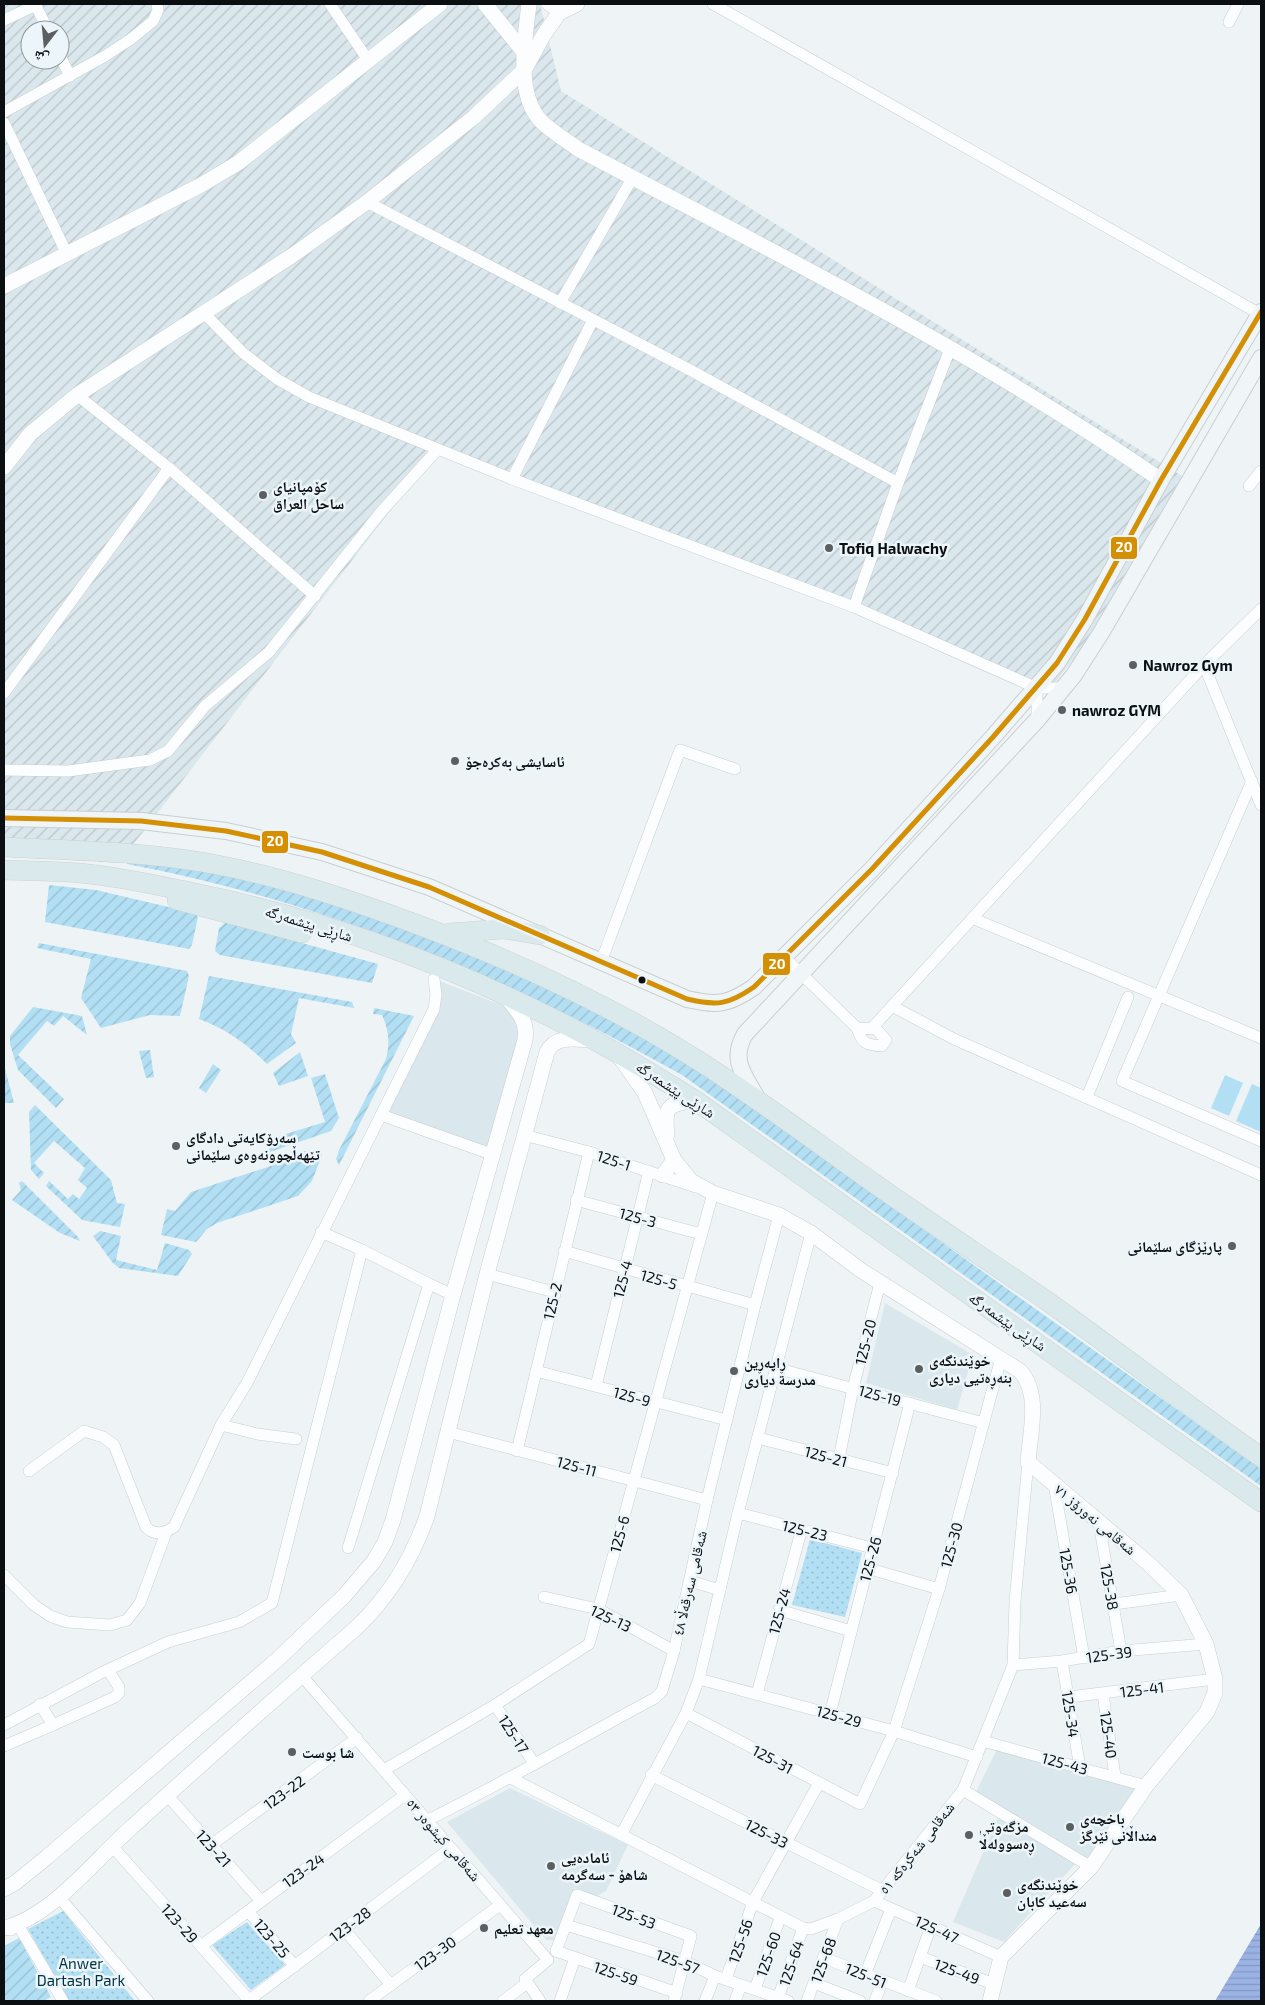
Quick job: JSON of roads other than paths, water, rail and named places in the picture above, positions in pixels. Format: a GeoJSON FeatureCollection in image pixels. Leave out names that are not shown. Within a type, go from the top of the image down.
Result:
{"type":"FeatureCollection","features":[{"type":"Feature","properties":{"kind":"highway"},"geometry":{"type":"LineString","coordinates":[[4,836],[217,865],[290,882],[360,904],[477,947],[552,980],[696,1059],[758,1100],[873,1182],[1048,1302],[1261,1457]]}},
{"type":"Feature","properties":{"kind":"highway"},"geometry":{"type":"LineString","coordinates":[[4,847],[131,854]]}},
{"type":"Feature","properties":{"kind":"highway","name":"شاڕێی پێشمەرگە"},"geometry":{"type":"LineString","coordinates":[[4,870],[80,873],[122,878],[240,903],[312,923],[425,962],[505,996],[566,1025],[615,1051],[695,1100],[1261,1502]]}},
{"type":"Feature","properties":{"kind":"highway"},"geometry":{"type":"LineString","coordinates":[[122,878],[171,899],[311,936],[434,979],[519,1012],[566,1025]]}},
{"type":"Feature","properties":{"kind":"highway"},"geometry":{"type":"LineString","coordinates":[[434,931],[457,933],[504,929],[540,935]]}},
{"type":"Feature","properties":{"kind":"highway"},"geometry":{"type":"LineString","coordinates":[[1215,1423],[1261,1446]]}},
{"type":"Feature","properties":{"kind":"highway"},"geometry":{"type":"LineString","coordinates":[[1193,1452],[1261,1517]]}},
{"type":"Feature","properties":{"kind":"main road"},"geometry":{"type":"LineString","coordinates":[[4,818],[141,821],[226,831],[271,840],[376,868],[429,887],[677,996],[707,1004],[727,1003],[754,987],[872,869],[1014,714],[1057,663],[1085,619],[1162,480],[1261,313]]}},
{"type":"Feature","properties":{"kind":"main road"},"geometry":{"type":"LineString","coordinates":[[758,1100],[740,1069],[739,1046],[744,1034],[802,975],[1033,725],[1074,675],[1101,633],[1261,358]]}},
{"type":"Feature","properties":{"kind":"main road"},"geometry":{"type":"LineString","coordinates":[[1057,663],[1064,672],[1074,675]]}},
{"type":"Feature","properties":{"kind":"main road"},"geometry":{"type":"LineString","coordinates":[[1014,714],[1033,725]]}},
{"type":"Feature","properties":{"kind":"street"},"geometry":{"type":"LineString","coordinates":[[4,20],[36,4],[43,20]]}},
{"type":"Feature","properties":{"kind":"street"},"geometry":{"type":"LineString","coordinates":[[4,112],[118,48],[149,25],[157,13],[157,4]]}},
{"type":"Feature","properties":{"kind":"street"},"geometry":{"type":"LineString","coordinates":[[330,4],[366,56]]}},
{"type":"Feature","properties":{"kind":"street"},"geometry":{"type":"LineString","coordinates":[[366,56],[426,4]]}},
{"type":"Feature","properties":{"kind":"street"},"geometry":{"type":"LineString","coordinates":[[4,279],[65,250],[219,170],[366,56],[440,4]]}},
{"type":"Feature","properties":{"kind":"street"},"geometry":{"type":"LineString","coordinates":[[485,4],[523,51]]}},
{"type":"Feature","properties":{"kind":"street"},"geometry":{"type":"LineString","coordinates":[[529,4],[523,51],[526,91],[540,120],[578,148],[828,280],[950,349],[1091,431],[1162,480]]}},
{"type":"Feature","properties":{"kind":"street"},"geometry":{"type":"LineString","coordinates":[[547,4],[559,13]]}},
{"type":"Feature","properties":{"kind":"street"},"geometry":{"type":"LineString","coordinates":[[4,467],[30,434],[77,395],[293,255],[367,202],[474,117],[524,69],[559,13],[577,4]]}},
{"type":"Feature","properties":{"kind":"street"},"geometry":{"type":"LineString","coordinates":[[713,4],[1261,313]]}},
{"type":"Feature","properties":{"kind":"street"},"geometry":{"type":"LineString","coordinates":[[1229,22],[1238,4]]}},
{"type":"Feature","properties":{"kind":"street"},"geometry":{"type":"LineString","coordinates":[[67,70],[70,76]]}},
{"type":"Feature","properties":{"kind":"street"},"geometry":{"type":"LineString","coordinates":[[4,123],[65,250]]}},
{"type":"Feature","properties":{"kind":"street"},"geometry":{"type":"LineString","coordinates":[[560,303],[633,177]]}},
{"type":"Feature","properties":{"kind":"street"},"geometry":{"type":"LineString","coordinates":[[367,202],[898,483]]}},
{"type":"Feature","properties":{"kind":"street"},"geometry":{"type":"LineString","coordinates":[[4,286],[65,250]]}},
{"type":"Feature","properties":{"kind":"street"},"geometry":{"type":"LineString","coordinates":[[204,312],[243,353],[295,390],[437,450],[854,607],[1037,688],[1064,688]]}},
{"type":"Feature","properties":{"kind":"street"},"geometry":{"type":"LineString","coordinates":[[512,479],[593,320]]}},
{"type":"Feature","properties":{"kind":"street"},"geometry":{"type":"LineString","coordinates":[[854,607],[898,483],[950,349]]}},
{"type":"Feature","properties":{"kind":"street"},"geometry":{"type":"LineString","coordinates":[[77,395],[169,468],[315,596]]}},
{"type":"Feature","properties":{"kind":"street"},"geometry":{"type":"LineString","coordinates":[[4,770],[68,771],[150,760],[168,751],[205,706],[269,652],[381,512],[437,450]]}},
{"type":"Feature","properties":{"kind":"street"},"geometry":{"type":"LineString","coordinates":[[4,693],[169,468]]}},
{"type":"Feature","properties":{"kind":"street"},"geometry":{"type":"LineString","coordinates":[[1249,486],[1261,471]]}},
{"type":"Feature","properties":{"kind":"street"},"geometry":{"type":"LineString","coordinates":[[872,1028],[974,919],[1204,665],[1261,609]]}},
{"type":"Feature","properties":{"kind":"street"},"geometry":{"type":"LineString","coordinates":[[1204,665],[1261,806]]}},
{"type":"Feature","properties":{"kind":"street"},"geometry":{"type":"LineString","coordinates":[[1033,725],[1037,688]]}},
{"type":"Feature","properties":{"kind":"street"},"geometry":{"type":"LineString","coordinates":[[601,962],[680,750],[735,769]]}},
{"type":"Feature","properties":{"kind":"street"},"geometry":{"type":"LineString","coordinates":[[1252,781],[1122,1080],[1261,1142]]}},
{"type":"Feature","properties":{"kind":"street"},"geometry":{"type":"LineString","coordinates":[[1244,800],[1261,806]]}},
{"type":"Feature","properties":{"kind":"street"},"geometry":{"type":"LineString","coordinates":[[974,919],[1261,1038]]}},
{"type":"Feature","properties":{"kind":"street"},"geometry":{"type":"LineString","coordinates":[[784,957],[857,1028],[860,1038],[866,1044],[884,1043],[878,1031],[872,1028],[857,1028]]}},
{"type":"Feature","properties":{"kind":"street"},"geometry":{"type":"LineString","coordinates":[[29,1471],[84,1431],[103,1437],[114,1445],[146,1526],[156,1532],[166,1532],[174,1527],[221,1425],[247,1383],[434,1009],[436,995],[434,979]]}},
{"type":"Feature","properties":{"kind":"street"},"geometry":{"type":"LineString","coordinates":[[4,1889],[15,1883],[47,1857],[278,1659],[345,1595],[374,1561],[385,1542],[393,1520],[453,1295],[494,1155],[527,1032],[526,1024],[519,1012],[505,996]]}},
{"type":"Feature","properties":{"kind":"street"},"geometry":{"type":"LineString","coordinates":[[1087,1097],[1128,997]]}},
{"type":"Feature","properties":{"kind":"street"},"geometry":{"type":"LineString","coordinates":[[892,1006],[954,1039],[1261,1175]]}},
{"type":"Feature","properties":{"kind":"street"},"geometry":{"type":"LineString","coordinates":[[4,1934],[11,1926],[58,1897],[111,1845],[372,1614],[403,1570],[427,1516],[486,1274],[530,1112],[552,1045],[561,1040],[595,1040]]}},
{"type":"Feature","properties":{"kind":"street"},"geometry":{"type":"LineString","coordinates":[[615,1051],[645,1094],[681,1171],[708,1191],[780,1215],[812,1233],[880,1283],[1020,1371],[1030,1385],[1032,1401],[1028,1462]]}},
{"type":"Feature","properties":{"kind":"street"},"geometry":{"type":"LineString","coordinates":[[656,1173],[671,1153],[666,1112],[677,1102],[695,1100]]}},
{"type":"Feature","properties":{"kind":"street"},"geometry":{"type":"LineString","coordinates":[[508,1104],[530,1112]]}},
{"type":"Feature","properties":{"kind":"street"},"geometry":{"type":"LineString","coordinates":[[380,1115],[494,1155]]}},
{"type":"Feature","properties":{"kind":"street","name":"125-1"},"geometry":{"type":"LineString","coordinates":[[524,1135],[589,1152],[708,1191]]}},
{"type":"Feature","properties":{"kind":"street","name":"125-2"},"geometry":{"type":"LineString","coordinates":[[517,1450],[589,1152]]}},
{"type":"Feature","properties":{"kind":"street","name":"125-4"},"geometry":{"type":"LineString","coordinates":[[596,1386],[638,1217],[656,1173]]}},
{"type":"Feature","properties":{"kind":"street","name":"125-6"},"geometry":{"type":"LineString","coordinates":[[384,1770],[495,1705],[589,1644],[701,1234],[708,1191]]}},
{"type":"Feature","properties":{"kind":"street","name":"125-3"},"geometry":{"type":"LineString","coordinates":[[576,1200],[701,1234]]}},
{"type":"Feature","properties":{"kind":"street","name":"شەقامی سەرقەڵا ٤٨"},"geometry":{"type":"LineString","coordinates":[[428,1820],[511,1778],[534,1763],[655,1698],[662,1691],[674,1651],[707,1500],[755,1305],[780,1215]]}},
{"type":"Feature","properties":{"kind":"street"},"geometry":{"type":"LineString","coordinates":[[321,1232],[453,1295]]}},
{"type":"Feature","properties":{"kind":"street"},"geometry":{"type":"LineString","coordinates":[[621,1835],[651,1775],[686,1713],[699,1679],[738,1514],[812,1233]]}},
{"type":"Feature","properties":{"kind":"street"},"geometry":{"type":"LineString","coordinates":[[6,1721],[168,1642],[239,1622],[272,1603],[362,1250]]}},
{"type":"Feature","properties":{"kind":"street","name":"125-5"},"geometry":{"type":"LineString","coordinates":[[564,1251],[755,1305]]}},
{"type":"Feature","properties":{"kind":"street"},"geometry":{"type":"LineString","coordinates":[[486,1274],[554,1292]]}},
{"type":"Feature","properties":{"kind":"street","name":"125-20"},"geometry":{"type":"LineString","coordinates":[[839,1459],[853,1388],[880,1283]]}},
{"type":"Feature","properties":{"kind":"street"},"geometry":{"type":"LineString","coordinates":[[348,1548],[429,1284]]}},
{"type":"Feature","properties":{"kind":"street","name":"125-30"},"geometry":{"type":"LineString","coordinates":[[860,1804],[894,1731],[939,1589],[1001,1358]]}},
{"type":"Feature","properties":{"kind":"street","name":"125-19"},"geometry":{"type":"LineString","coordinates":[[775,1368],[984,1423]]}},
{"type":"Feature","properties":{"kind":"street","name":"125-9"},"geometry":{"type":"LineString","coordinates":[[536,1371],[727,1420]]}},
{"type":"Feature","properties":{"kind":"street","name":"125-26"},"geometry":{"type":"LineString","coordinates":[[830,1714],[910,1403]]}},
{"type":"Feature","properties":{"kind":"street"},"geometry":{"type":"LineString","coordinates":[[221,1425],[257,1434],[296,1439]]}},
{"type":"Feature","properties":{"kind":"street","name":"125-11"},"geometry":{"type":"LineString","coordinates":[[448,1432],[707,1500]]}},
{"type":"Feature","properties":{"kind":"street","name":"125-21"},"geometry":{"type":"LineString","coordinates":[[758,1438],[893,1474]]}},
{"type":"Feature","properties":{"kind":"street","name":"شەقامی نەورۆز ٧١"},"geometry":{"type":"LineString","coordinates":[[1001,1957],[1091,1867],[1146,1786],[1207,1712],[1215,1693],[1215,1680],[1206,1644],[1181,1595],[1149,1564],[1028,1462]]}},
{"type":"Feature","properties":{"kind":"street","name":"شەقامی شەکرەکە ٥١"},"geometry":{"type":"LineString","coordinates":[[803,1928],[811,1929],[838,1919],[874,1901],[963,1790],[1013,1665],[1016,1601],[1028,1462]]}},
{"type":"Feature","properties":{"kind":"street","name":"125-36"},"geometry":{"type":"LineString","coordinates":[[1054,1484],[1084,1658]]}},
{"type":"Feature","properties":{"kind":"street","name":"125-23"},"geometry":{"type":"LineString","coordinates":[[738,1514],[802,1528],[872,1548]]}},
{"type":"Feature","properties":{"kind":"street","name":"125-38"},"geometry":{"type":"LineString","coordinates":[[1099,1523],[1121,1651]]}},
{"type":"Feature","properties":{"kind":"street","name":"125-24"},"geometry":{"type":"LineString","coordinates":[[757,1694],[778,1610],[802,1528]]}},
{"type":"Feature","properties":{"kind":"street"},"geometry":{"type":"LineString","coordinates":[[4,1576],[34,1606],[50,1616],[67,1622],[110,1625],[127,1620],[140,1603],[166,1532]]}},
{"type":"Feature","properties":{"kind":"street"},"geometry":{"type":"LineString","coordinates":[[868,1568],[939,1589]]}},
{"type":"Feature","properties":{"kind":"street"},"geometry":{"type":"LineString","coordinates":[[690,1581],[720,1590]]}},
{"type":"Feature","properties":{"kind":"street"},"geometry":{"type":"LineString","coordinates":[[1114,1604],[1181,1595]]}},
{"type":"Feature","properties":{"kind":"street","name":"125-13"},"geometry":{"type":"LineString","coordinates":[[544,1597],[598,1609],[674,1651]]}},
{"type":"Feature","properties":{"kind":"street"},"geometry":{"type":"LineString","coordinates":[[778,1610],[851,1631]]}},
{"type":"Feature","properties":{"kind":"street","name":"125-39"},"geometry":{"type":"LineString","coordinates":[[1013,1665],[1062,1661],[1121,1651],[1206,1644]]}},
{"type":"Feature","properties":{"kind":"street","name":"125-34"},"geometry":{"type":"LineString","coordinates":[[1062,1661],[1080,1768]]}},
{"type":"Feature","properties":{"kind":"street"},"geometry":{"type":"LineString","coordinates":[[4,1746],[115,1697],[119,1693],[119,1687],[108,1670]]}},
{"type":"Feature","properties":{"kind":"street","name":"شەقامی کیشوەر ٥٣"},"geometry":{"type":"LineString","coordinates":[[302,1676],[543,1954]]}},
{"type":"Feature","properties":{"kind":"street","name":"125-29"},"geometry":{"type":"LineString","coordinates":[[699,1679],[894,1731],[977,1757]]}},
{"type":"Feature","properties":{"kind":"street","name":"125-41"},"geometry":{"type":"LineString","coordinates":[[1069,1697],[1215,1680]]}},
{"type":"Feature","properties":{"kind":"street","name":"125-40"},"geometry":{"type":"LineString","coordinates":[[1103,1694],[1115,1776]]}},
{"type":"Feature","properties":{"kind":"street"},"geometry":{"type":"LineString","coordinates":[[40,1704],[53,1724]]}},
{"type":"Feature","properties":{"kind":"street","name":"125-17"},"geometry":{"type":"LineString","coordinates":[[495,1705],[534,1763]]}},
{"type":"Feature","properties":{"kind":"street","name":"125-31"},"geometry":{"type":"LineString","coordinates":[[686,1713],[860,1804]]}},
{"type":"Feature","properties":{"kind":"street","name":"123-22"},"geometry":{"type":"LineString","coordinates":[[211,1845],[357,1738]]}},
{"type":"Feature","properties":{"kind":"street","name":"125-43"},"geometry":{"type":"LineString","coordinates":[[983,1741],[1146,1786]]}},
{"type":"Feature","properties":{"kind":"street","name":"125-33"},"geometry":{"type":"LineString","coordinates":[[651,1775],[883,1891]]}},
{"type":"Feature","properties":{"kind":"street"},"geometry":{"type":"LineString","coordinates":[[511,1778],[753,1902],[780,1918],[803,1928]]}},
{"type":"Feature","properties":{"kind":"street","name":"125-56"},"geometry":{"type":"LineString","coordinates":[[706,2001],[721,1978],[753,1902],[819,1783]]}},
{"type":"Feature","properties":{"kind":"street"},"geometry":{"type":"LineString","coordinates":[[963,1790],[1091,1867]]}},
{"type":"Feature","properties":{"kind":"street","name":"123-24"},"geometry":{"type":"LineString","coordinates":[[201,1946],[406,1794]]}},
{"type":"Feature","properties":{"kind":"street","name":"123-21"},"geometry":{"type":"LineString","coordinates":[[167,1795],[261,1901]]}},
{"type":"Feature","properties":{"kind":"street","name":"123-29"},"geometry":{"type":"LineString","coordinates":[[111,1845],[249,2001]]}},
{"type":"Feature","properties":{"kind":"street","name":"123-28"},"geometry":{"type":"LineString","coordinates":[[249,2001],[452,1848]]}},
{"type":"Feature","properties":{"kind":"street","name":"125-53"},"geometry":{"type":"LineString","coordinates":[[566,1925],[577,1895],[691,1936],[684,1961]]}},
{"type":"Feature","properties":{"kind":"street"},"geometry":{"type":"LineString","coordinates":[[58,1897],[148,2001]]}},
{"type":"Feature","properties":{"kind":"street","name":"125-47"},"geometry":{"type":"LineString","coordinates":[[874,1901],[1001,1957]]}},
{"type":"Feature","properties":{"kind":"street","name":"123-30"},"geometry":{"type":"LineString","coordinates":[[369,2001],[500,1905]]}},
{"type":"Feature","properties":{"kind":"street"},"geometry":{"type":"LineString","coordinates":[[865,1975],[892,1909]]}},
{"type":"Feature","properties":{"kind":"street","name":"123-25"},"geometry":{"type":"LineString","coordinates":[[248,1911],[295,1966]]}},
{"type":"Feature","properties":{"kind":"street","name":"125-60"},"geometry":{"type":"LineString","coordinates":[[756,1990],[780,1918]]}},
{"type":"Feature","properties":{"kind":"street","name":"125-68"},"geometry":{"type":"LineString","coordinates":[[807,2001],[838,1919]]}},
{"type":"Feature","properties":{"kind":"street"},"geometry":{"type":"LineString","coordinates":[[540,2001],[525,1980],[548,1960],[543,1954],[556,1951],[566,1925]]}},
{"type":"Feature","properties":{"kind":"street","name":"125-57"},"geometry":{"type":"LineString","coordinates":[[566,1925],[684,1961],[721,1978],[756,1990],[766,1997],[783,2000]]}},
{"type":"Feature","properties":{"kind":"street"},"geometry":{"type":"LineString","coordinates":[[11,1926],[63,2001]]}},
{"type":"Feature","properties":{"kind":"street"},"geometry":{"type":"LineString","coordinates":[[908,1991],[931,1926]]}},
{"type":"Feature","properties":{"kind":"street","name":"125-64"},"geometry":{"type":"LineString","coordinates":[[783,2000],[803,1928]]}},
{"type":"Feature","properties":{"kind":"street"},"geometry":{"type":"LineString","coordinates":[[344,1929],[391,1985]]}},
{"type":"Feature","properties":{"kind":"street","name":"125-59"},"geometry":{"type":"LineString","coordinates":[[556,1951],[675,1997]]}},
{"type":"Feature","properties":{"kind":"street"},"geometry":{"type":"LineString","coordinates":[[990,2001],[1001,1957]]}},
{"type":"Feature","properties":{"kind":"street"},"geometry":{"type":"LineString","coordinates":[[560,2001],[575,1958]]}},
{"type":"Feature","properties":{"kind":"street","name":"125-51"},"geometry":{"type":"LineString","coordinates":[[824,1958],[882,1982],[936,2001]]}},
{"type":"Feature","properties":{"kind":"street","name":"125-49"},"geometry":{"type":"LineString","coordinates":[[920,1958],[994,1984]]}},
{"type":"Feature","properties":{"kind":"street"},"geometry":{"type":"LineString","coordinates":[[675,1997],[684,1961]]}},
{"type":"Feature","properties":{"kind":"street"},"geometry":{"type":"LineString","coordinates":[[875,2001],[882,1982]]}},
{"type":"Feature","properties":{"kind":"street"},"geometry":{"type":"LineString","coordinates":[[503,2001],[527,1983]]}},
{"type":"Feature","properties":{"kind":"street"},"geometry":{"type":"LineString","coordinates":[[814,1983],[860,2001]]}},
{"type":"Feature","properties":{"kind":"street"},"geometry":{"type":"LineString","coordinates":[[735,2001],[742,1985]]}},
{"type":"Feature","properties":{"kind":"place","name":"کۆمپانیای ساحل العراق"},"geometry":{"type":"Point","coordinates":[263,495]}},
{"type":"Feature","properties":{"kind":"place","name":"Tofiq Halwachy"},"geometry":{"type":"Point","coordinates":[829,548]}},
{"type":"Feature","properties":{"kind":"place","name":"Nawroz Gym"},"geometry":{"type":"Point","coordinates":[1133,665]}},
{"type":"Feature","properties":{"kind":"place","name":"nawroz GYM"},"geometry":{"type":"Point","coordinates":[1062,710]}},
{"type":"Feature","properties":{"kind":"place","name":"ئاسایشی بەکرەجۆ"},"geometry":{"type":"Point","coordinates":[455,761]}},
{"type":"Feature","properties":{"kind":"place","name":"سەرۆکایەتی دادگای تێهەڵچوونەوەی سلێمانی"},"geometry":{"type":"Point","coordinates":[176,1146]}},
{"type":"Feature","properties":{"kind":"place","name":"پارێزگای سلێمانی"},"geometry":{"type":"Point","coordinates":[1232,1246]}},
{"type":"Feature","properties":{"kind":"place","name":"خوێندنگەی بنەڕەتیی دیاری"},"geometry":{"type":"Point","coordinates":[919,1369]}},
{"type":"Feature","properties":{"kind":"place","name":"ڕاپەڕین مدرسة ديارى"},"geometry":{"type":"Point","coordinates":[734,1371]}},
{"type":"Feature","properties":{"kind":"place","name":"شا بوست"},"geometry":{"type":"Point","coordinates":[292,1752]}},
{"type":"Feature","properties":{"kind":"place","name":"باخچەی منداڵانی نێرگز"},"geometry":{"type":"Point","coordinates":[1070,1827]}},
{"type":"Feature","properties":{"kind":"place","name":"مزگەوتی ڕەسوولەڵا"},"geometry":{"type":"Point","coordinates":[969,1835]}},
{"type":"Feature","properties":{"kind":"place","name":"ئامادەیی شاهۆ - سەگرمە"},"geometry":{"type":"Point","coordinates":[551,1866]}},
{"type":"Feature","properties":{"kind":"place","name":"خوێندنگەی سەعید کابان"},"geometry":{"type":"Point","coordinates":[1007,1893]}},
{"type":"Feature","properties":{"kind":"place","name":"معهد تعليم"},"geometry":{"type":"Point","coordinates":[484,1928]}},
{"type":"Feature","properties":{"kind":"park label","name":"Anwer Dartash Park"},"geometry":{"type":"Point","coordinates":[81,1972]}}]}
